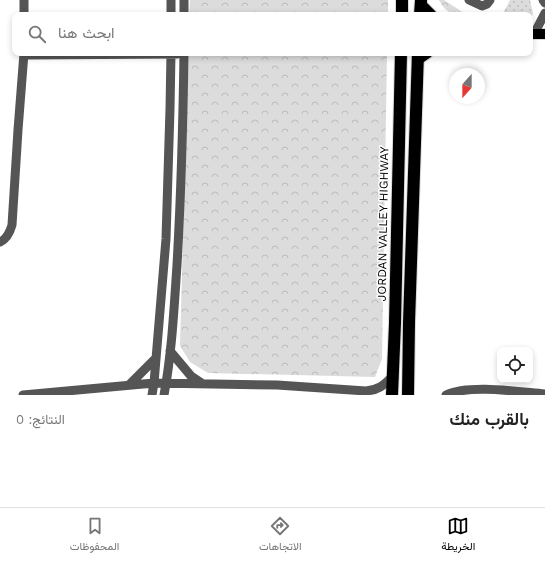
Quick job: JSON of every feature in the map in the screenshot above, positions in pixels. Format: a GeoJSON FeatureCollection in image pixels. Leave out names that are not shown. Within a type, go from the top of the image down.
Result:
{"type":"FeatureCollection","features":[{"type":"Feature","properties":{"kind":"highway"},"geometry":{"type":"LineString","coordinates":[[402,0],[402,12]]}},
{"type":"Feature","properties":{"kind":"highway","name":"JORDAN VALLEY HIGHWAY"},"geometry":{"type":"LineString","coordinates":[[392,395],[401,56]]}},
{"type":"Feature","properties":{"kind":"highway"},"geometry":{"type":"LineString","coordinates":[[408,395],[418,57]]}},
{"type":"Feature","properties":{"kind":"highway"},"geometry":{"type":"LineString","coordinates":[[395,323],[409,323]]}},
{"type":"Feature","properties":{"kind":"main road"},"geometry":{"type":"LineString","coordinates":[[533,34],[545,34]]}},
{"type":"Feature","properties":{"kind":"street"},"geometry":{"type":"LineString","coordinates":[[24,0],[24,12]]}},
{"type":"Feature","properties":{"kind":"street"},"geometry":{"type":"LineString","coordinates":[[171,12],[172,0]]}},
{"type":"Feature","properties":{"kind":"street"},"geometry":{"type":"LineString","coordinates":[[184,0],[184,12]]}},
{"type":"Feature","properties":{"kind":"street"},"geometry":{"type":"LineString","coordinates":[[469,0],[482,6],[487,4],[490,0]]}},
{"type":"Feature","properties":{"kind":"street"},"geometry":{"type":"LineString","coordinates":[[533,32],[545,13]]}},
{"type":"Feature","properties":{"kind":"street"},"geometry":{"type":"LineString","coordinates":[[0,242],[7,237],[12,225],[24,56]]}},
{"type":"Feature","properties":{"kind":"street"},"geometry":{"type":"LineString","coordinates":[[152,395],[166,239],[171,56]]}},
{"type":"Feature","properties":{"kind":"street"},"geometry":{"type":"LineString","coordinates":[[164,395],[176,289],[184,56]]}},
{"type":"Feature","properties":{"kind":"street"},"geometry":{"type":"LineString","coordinates":[[170,350],[191,376],[203,384]]}},
{"type":"Feature","properties":{"kind":"street"},"geometry":{"type":"LineString","coordinates":[[130,384],[156,358]]}},
{"type":"Feature","properties":{"kind":"street"},"geometry":{"type":"LineString","coordinates":[[23,395],[154,383],[277,385],[366,391],[380,388],[392,377]]}},
{"type":"Feature","properties":{"kind":"street"},"geometry":{"type":"LineString","coordinates":[[446,395],[455,392],[476,390],[545,394]]}},
{"type":"Feature","properties":{"kind":"green space"},"geometry":{"type":"Polygon","coordinates":[[[190,0],[388,0],[388,12],[189,12],[190,0]]]}},
{"type":"Feature","properties":{"kind":"green space"},"geometry":{"type":"Polygon","coordinates":[[[439,0],[444,0],[462,12],[450,12],[444,8],[439,0]]]}},
{"type":"Feature","properties":{"kind":"green space"},"geometry":{"type":"Polygon","coordinates":[[[510,0],[530,0],[533,12],[504,12],[510,0]]]}},
{"type":"Feature","properties":{"kind":"green space"},"geometry":{"type":"Polygon","coordinates":[[[188,56],[387,56],[382,359],[375,377],[208,373],[190,362],[180,346],[188,56]]]}}]}
